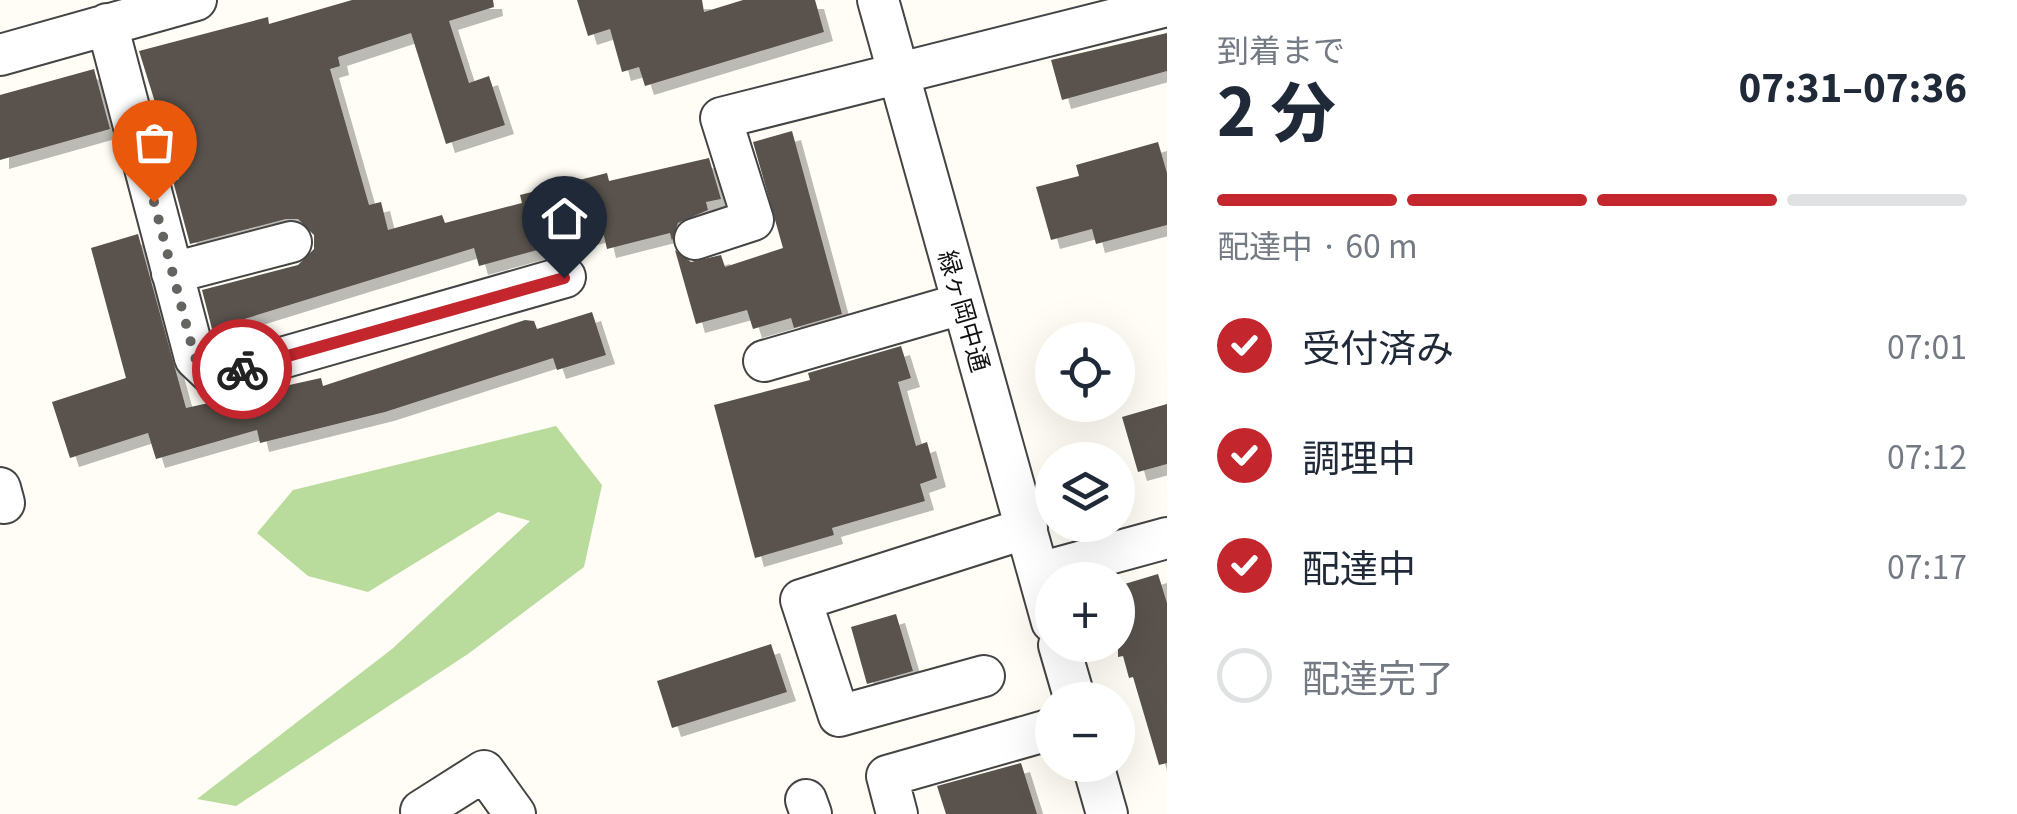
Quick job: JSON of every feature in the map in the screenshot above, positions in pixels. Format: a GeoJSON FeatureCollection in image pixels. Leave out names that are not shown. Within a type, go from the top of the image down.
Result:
{"type":"FeatureCollection","features":[{"type":"Feature","properties":{"kind":"street"},"geometry":{"type":"LineString","coordinates":[[0,55],[196,0]]}},
{"type":"Feature","properties":{"kind":"street","name":"緑ヶ岡中通"},"geometry":{"type":"LineString","coordinates":[[878,0],[1036,562]]}},
{"type":"Feature","properties":{"kind":"street"},"geometry":{"type":"LineString","coordinates":[[695,238],[753,220],[721,118],[1167,6]]}},
{"type":"Feature","properties":{"kind":"street"},"geometry":{"type":"LineString","coordinates":[[108,24],[195,358],[215,377],[564,278]]}},
{"type":"Feature","properties":{"kind":"street"},"geometry":{"type":"LineString","coordinates":[[172,273],[292,242]]}},
{"type":"Feature","properties":{"kind":"street"},"geometry":{"type":"LineString","coordinates":[[764,362],[961,304]]}},
{"type":"Feature","properties":{"kind":"street"},"geometry":{"type":"LineString","coordinates":[[984,676],[839,716],[800,600],[1026,528]]}},
{"type":"Feature","properties":{"kind":"street"},"geometry":{"type":"LineString","coordinates":[[1079,562],[1167,538]]}},
{"type":"Feature","properties":{"kind":"street"},"geometry":{"type":"LineString","coordinates":[[897,814],[886,776],[1035,734]]}},
{"type":"Feature","properties":{"kind":"street"},"geometry":{"type":"LineString","coordinates":[[422,812],[484,771],[515,814]]}},
{"type":"Feature","properties":{"kind":"street"},"geometry":{"type":"LineString","coordinates":[[1098,782],[1106,814]]}},
{"type":"Feature","properties":{"kind":"green space"},"geometry":{"type":"Polygon","coordinates":[[[556,426],[602,485],[584,567],[468,654],[236,806],[197,799],[392,649],[530,521],[498,512],[368,592],[308,576],[257,533],[293,490],[556,426]]]}},
{"type":"Feature","properties":{"kind":"building"},"geometry":{"type":"Polygon","coordinates":[[[352,0],[493,0],[494,7],[449,21],[469,83],[489,76],[505,125],[446,144],[411,33],[338,57],[340,66],[330,69],[369,205],[381,202],[388,230],[442,215],[445,223],[522,203],[520,195],[607,173],[609,181],[709,158],[721,199],[706,202],[708,210],[678,223],[672,241],[670,233],[607,249],[603,232],[479,266],[474,248],[212,329],[202,290],[298,265],[314,249],[314,235],[298,219],[286,219],[190,244],[173,181],[179,179],[139,51],[268,17],[269,24],[352,0]]]}},
{"type":"Feature","properties":{"kind":"building"},"geometry":{"type":"Polygon","coordinates":[[[577,0],[702,0],[704,12],[743,0],[815,0],[824,32],[645,86],[639,67],[622,72],[610,29],[588,36],[577,0]]]}},
{"type":"Feature","properties":{"kind":"building"},"geometry":{"type":"Polygon","coordinates":[[[1167,33],[1167,71],[1062,100],[1051,60],[1167,33]]]}},
{"type":"Feature","properties":{"kind":"building"},"geometry":{"type":"Polygon","coordinates":[[[94,69],[110,129],[0,160],[0,95],[94,69]]]}},
{"type":"Feature","properties":{"kind":"building"},"geometry":{"type":"Polygon","coordinates":[[[792,131],[842,314],[794,328],[791,318],[753,329],[747,310],[696,324],[675,250],[691,262],[721,255],[725,267],[783,248],[753,142],[792,131]]]}},
{"type":"Feature","properties":{"kind":"building"},"geometry":{"type":"Polygon","coordinates":[[[1158,142],[1167,173],[1167,225],[1096,244],[1092,229],[1051,240],[1036,187],[1079,176],[1076,165],[1158,142]]]}},
{"type":"Feature","properties":{"kind":"building"},"geometry":{"type":"Polygon","coordinates":[[[138,234],[186,408],[321,378],[323,386],[525,320],[534,321],[537,329],[592,312],[606,355],[557,370],[553,358],[385,412],[260,443],[257,430],[156,459],[148,433],[70,458],[52,402],[126,378],[91,248],[138,234]]]}},
{"type":"Feature","properties":{"kind":"building"},"geometry":{"type":"Polygon","coordinates":[[[901,346],[911,378],[898,382],[916,446],[927,442],[937,478],[920,484],[925,501],[832,528],[834,535],[755,558],[714,405],[810,380],[808,373],[901,346]]]}},
{"type":"Feature","properties":{"kind":"building"},"geometry":{"type":"Polygon","coordinates":[[[1167,404],[1167,464],[1138,472],[1135,442],[1129,442],[1123,422],[1135,422],[1135,413],[1167,404]]]}},
{"type":"Feature","properties":{"kind":"building"},"geometry":{"type":"Polygon","coordinates":[[[1158,574],[1167,603],[1167,763],[1159,765],[1135,682],[1133,677],[1129,678],[1125,662],[1135,662],[1135,581],[1158,574]]]}},
{"type":"Feature","properties":{"kind":"building"},"geometry":{"type":"Polygon","coordinates":[[[896,614],[913,671],[867,684],[851,627],[896,614]]]}},
{"type":"Feature","properties":{"kind":"building"},"geometry":{"type":"Polygon","coordinates":[[[771,644],[787,692],[672,728],[657,681],[771,644]]]}},
{"type":"Feature","properties":{"kind":"building"},"geometry":{"type":"Polygon","coordinates":[[[1021,763],[1037,814],[946,814],[937,786],[1021,763]]]}},
{"type":"Feature","properties":{"kind":"way so far"},"geometry":{"type":"LineString","coordinates":[[154,202],[195,358],[215,377],[242,369]]}},
{"type":"Feature","properties":{"kind":"route"},"geometry":{"type":"LineString","coordinates":[[242,369],[564,278]]}}]}
